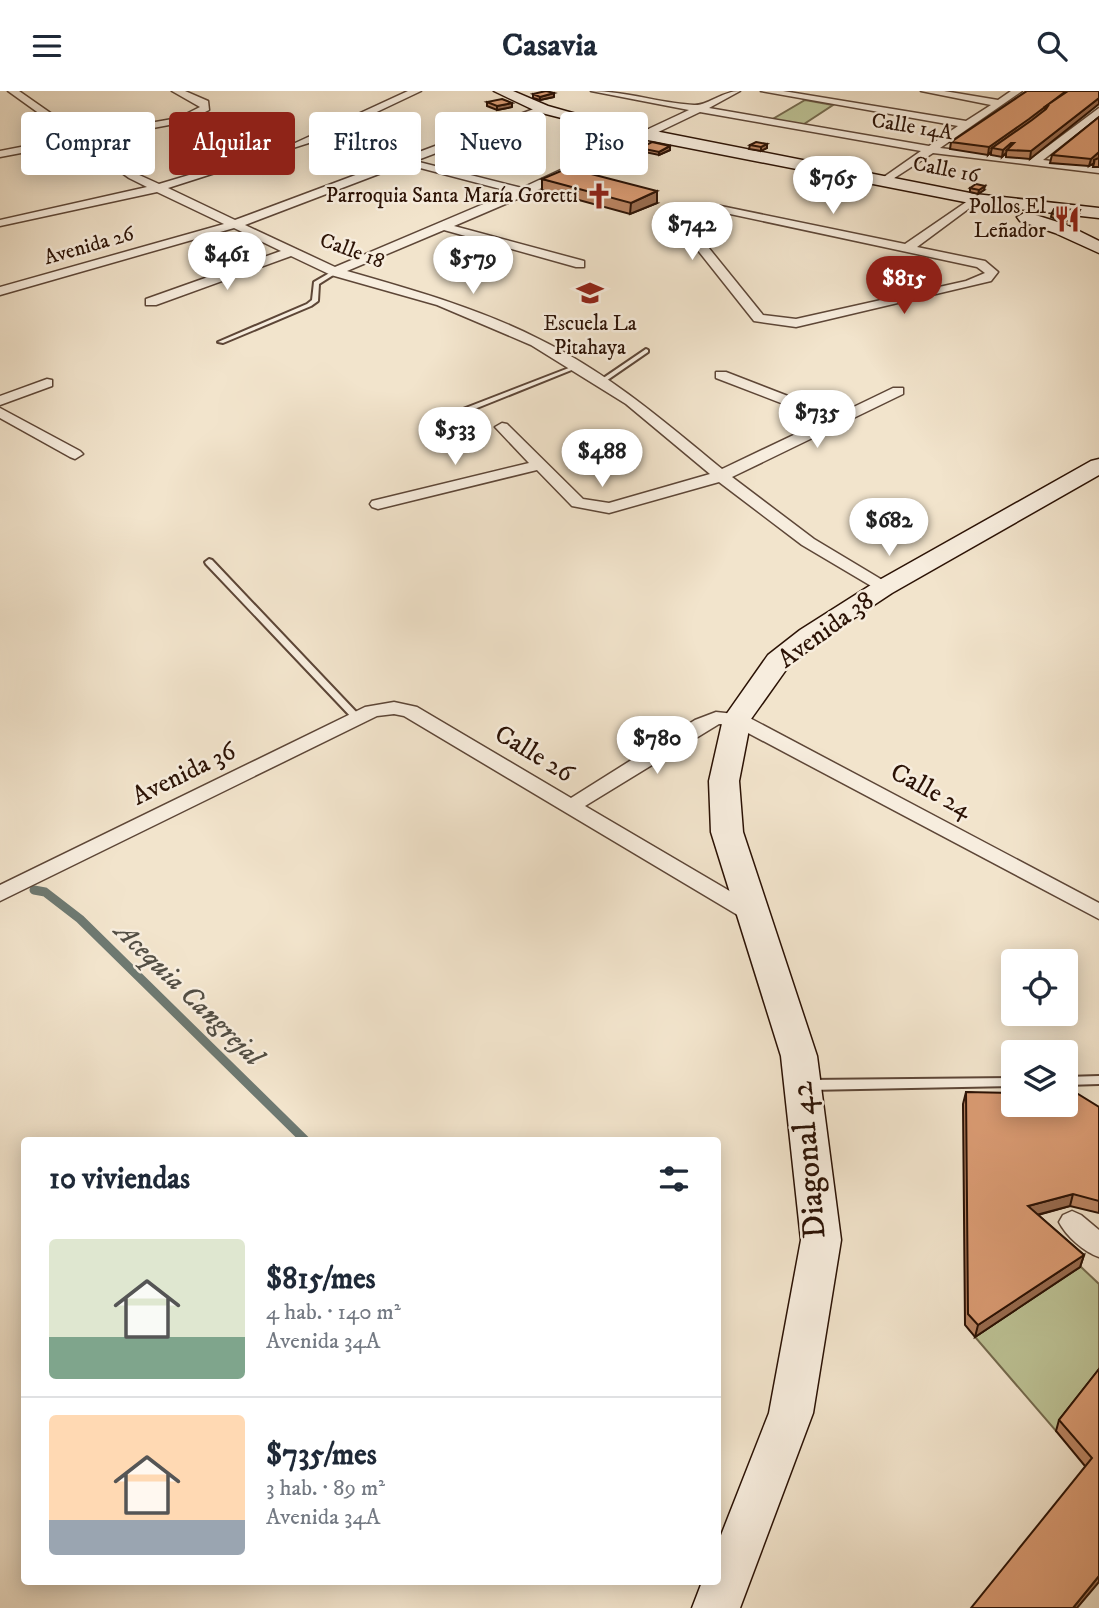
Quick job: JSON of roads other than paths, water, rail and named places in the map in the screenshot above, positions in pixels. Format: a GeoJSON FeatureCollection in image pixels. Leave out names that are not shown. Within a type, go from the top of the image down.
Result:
{"type":"FeatureCollection","features":[{"type":"Feature","properties":{"kind":"street","name":"Calle 18"},"geometry":{"type":"LineString","coordinates":[[13,91],[42,112]]}},
{"type":"Feature","properties":{"kind":"street"},"geometry":{"type":"LineString","coordinates":[[155,125],[181,120],[205,108],[205,103],[177,91]]}},
{"type":"Feature","properties":{"kind":"street"},"geometry":{"type":"LineString","coordinates":[[390,91],[411,93]]}},
{"type":"Feature","properties":{"kind":"street","name":"Calle 16"},"geometry":{"type":"LineString","coordinates":[[501,91],[543,109],[591,123],[885,181],[950,200],[975,199],[1099,213]]}},
{"type":"Feature","properties":{"kind":"street","name":"Calle 14A"},"geometry":{"type":"LineString","coordinates":[[596,91],[931,151],[1099,170]]}},
{"type":"Feature","properties":{"kind":"street"},"geometry":{"type":"LineString","coordinates":[[655,136],[735,91]]}},
{"type":"Feature","properties":{"kind":"street"},"geometry":{"type":"LineString","coordinates":[[335,272],[711,112],[750,91]]}},
{"type":"Feature","properties":{"kind":"street"},"geometry":{"type":"LineString","coordinates":[[766,91],[969,125]]}},
{"type":"Feature","properties":{"kind":"street"},"geometry":{"type":"LineString","coordinates":[[926,91],[999,103]]}},
{"type":"Feature","properties":{"kind":"street"},"geometry":{"type":"LineString","coordinates":[[885,181],[1017,91]]}},
{"type":"Feature","properties":{"kind":"street"},"geometry":{"type":"LineString","coordinates":[[370,112],[411,93]]}},
{"type":"Feature","properties":{"kind":"street","name":"Avenida 26"},"geometry":{"type":"LineString","coordinates":[[421,155],[543,109]]}},
{"type":"Feature","properties":{"kind":"street"},"geometry":{"type":"LineString","coordinates":[[1032,163],[1099,110]]}},
{"type":"Feature","properties":{"kind":"street"},"geometry":{"type":"LineString","coordinates":[[0,223],[158,188],[309,140]]}},
{"type":"Feature","properties":{"kind":"street"},"geometry":{"type":"LineString","coordinates":[[1,152],[21,148]]}},
{"type":"Feature","properties":{"kind":"street"},"geometry":{"type":"LineString","coordinates":[[421,165],[525,192]]}},
{"type":"Feature","properties":{"kind":"street","name":"Calle 18"},"geometry":{"type":"LineString","coordinates":[[132,175],[335,272],[442,302],[536,342],[631,401],[721,476],[808,542],[883,588]]}},
{"type":"Feature","properties":{"kind":"street","name":"Avenida 26"},"geometry":{"type":"LineString","coordinates":[[0,291],[236,224],[367,175]]}},
{"type":"Feature","properties":{"kind":"street"},"geometry":{"type":"LineString","coordinates":[[906,249],[975,199],[1061,229],[1099,248]]}},
{"type":"Feature","properties":{"kind":"street"},"geometry":{"type":"LineString","coordinates":[[684,208],[716,208],[906,249],[981,264],[988,268],[991,275],[968,284],[796,323],[759,318],[681,222],[678,212],[684,208]]}},
{"type":"Feature","properties":{"kind":"street"},"geometry":{"type":"LineString","coordinates":[[443,226],[580,264]]}},
{"type":"Feature","properties":{"kind":"street"},"geometry":{"type":"LineString","coordinates":[[889,245],[900,237]]}},
{"type":"Feature","properties":{"kind":"street"},"geometry":{"type":"LineString","coordinates":[[151,302],[293,251]]}},
{"type":"Feature","properties":{"kind":"street"},"geometry":{"type":"LineString","coordinates":[[721,375],[837,420]]}},
{"type":"Feature","properties":{"kind":"street"},"geometry":{"type":"LineString","coordinates":[[0,401],[47,383]]}},
{"type":"Feature","properties":{"kind":"street"},"geometry":{"type":"LineString","coordinates":[[502,428],[578,503],[592,507],[609,507],[721,476],[898,391]]}},
{"type":"Feature","properties":{"kind":"street"},"geometry":{"type":"LineString","coordinates":[[0,412],[75,454]]}},
{"type":"Feature","properties":{"kind":"street"},"geometry":{"type":"LineString","coordinates":[[378,504],[540,465]]}},
{"type":"Feature","properties":{"kind":"street","name":"Avenida 38"},"geometry":{"type":"LineString","coordinates":[[737,719],[778,661],[809,636],[883,588],[1099,466]]}},
{"type":"Feature","properties":{"kind":"street","name":"Avenida 36"},"geometry":{"type":"LineString","coordinates":[[0,894],[357,718],[372,711],[394,708]]}},
{"type":"Feature","properties":{"kind":"street","name":"Calle 26"},"geometry":{"type":"LineString","coordinates":[[394,708],[410,711],[754,915]]}},
{"type":"Feature","properties":{"kind":"street"},"geometry":{"type":"LineString","coordinates":[[570,807],[702,724],[716,718],[737,719]]}},
{"type":"Feature","properties":{"kind":"street","name":"Calle 24"},"geometry":{"type":"LineString","coordinates":[[737,719],[1099,912]]}},
{"type":"Feature","properties":{"kind":"street","name":"Diagonal 42"},"geometry":{"type":"LineString","coordinates":[[723,1605],[791,1413],[821,1240],[799,1056],[727,832],[724,781],[737,719]]}},
{"type":"Feature","properties":{"kind":"street"},"geometry":{"type":"LineString","coordinates":[[1072,1222],[1099,1246]]}},
{"type":"Feature","properties":{"kind":"lane"},"geometry":{"type":"LineString","coordinates":[[221,342],[309,305],[315,301],[316,283],[335,272]]}},
{"type":"Feature","properties":{"kind":"lane"},"geometry":{"type":"LineString","coordinates":[[601,382],[646,351]]}},
{"type":"Feature","properties":{"kind":"lane"},"geometry":{"type":"LineString","coordinates":[[454,414],[576,367]]}},
{"type":"Feature","properties":{"kind":"lane"},"geometry":{"type":"LineString","coordinates":[[209,562],[357,718]]}},
{"type":"Feature","properties":{"kind":"lane"},"geometry":{"type":"LineString","coordinates":[[1078,1081],[1099,1080]]}},
{"type":"Feature","properties":{"kind":"lane"},"geometry":{"type":"LineString","coordinates":[[802,1085],[1001,1082]]}},
{"type":"Feature","properties":{"kind":"waterway","name":"Acequia Cangrejal"},"geometry":{"type":"LineString","coordinates":[[34,890],[45,892],[80,919],[302,1137]]}},
{"type":"Feature","properties":{"kind":"place","name":"Parroquia Santa María Goretti"},"geometry":{"type":"Point","coordinates":[599,196]}},
{"type":"Feature","properties":{"kind":"place","name":"Pollos El Leñador"},"geometry":{"type":"Point","coordinates":[1067,219]}},
{"type":"Feature","properties":{"kind":"place","name":"Escuela La Pitahaya"},"geometry":{"type":"Point","coordinates":[590,293]}}]}
